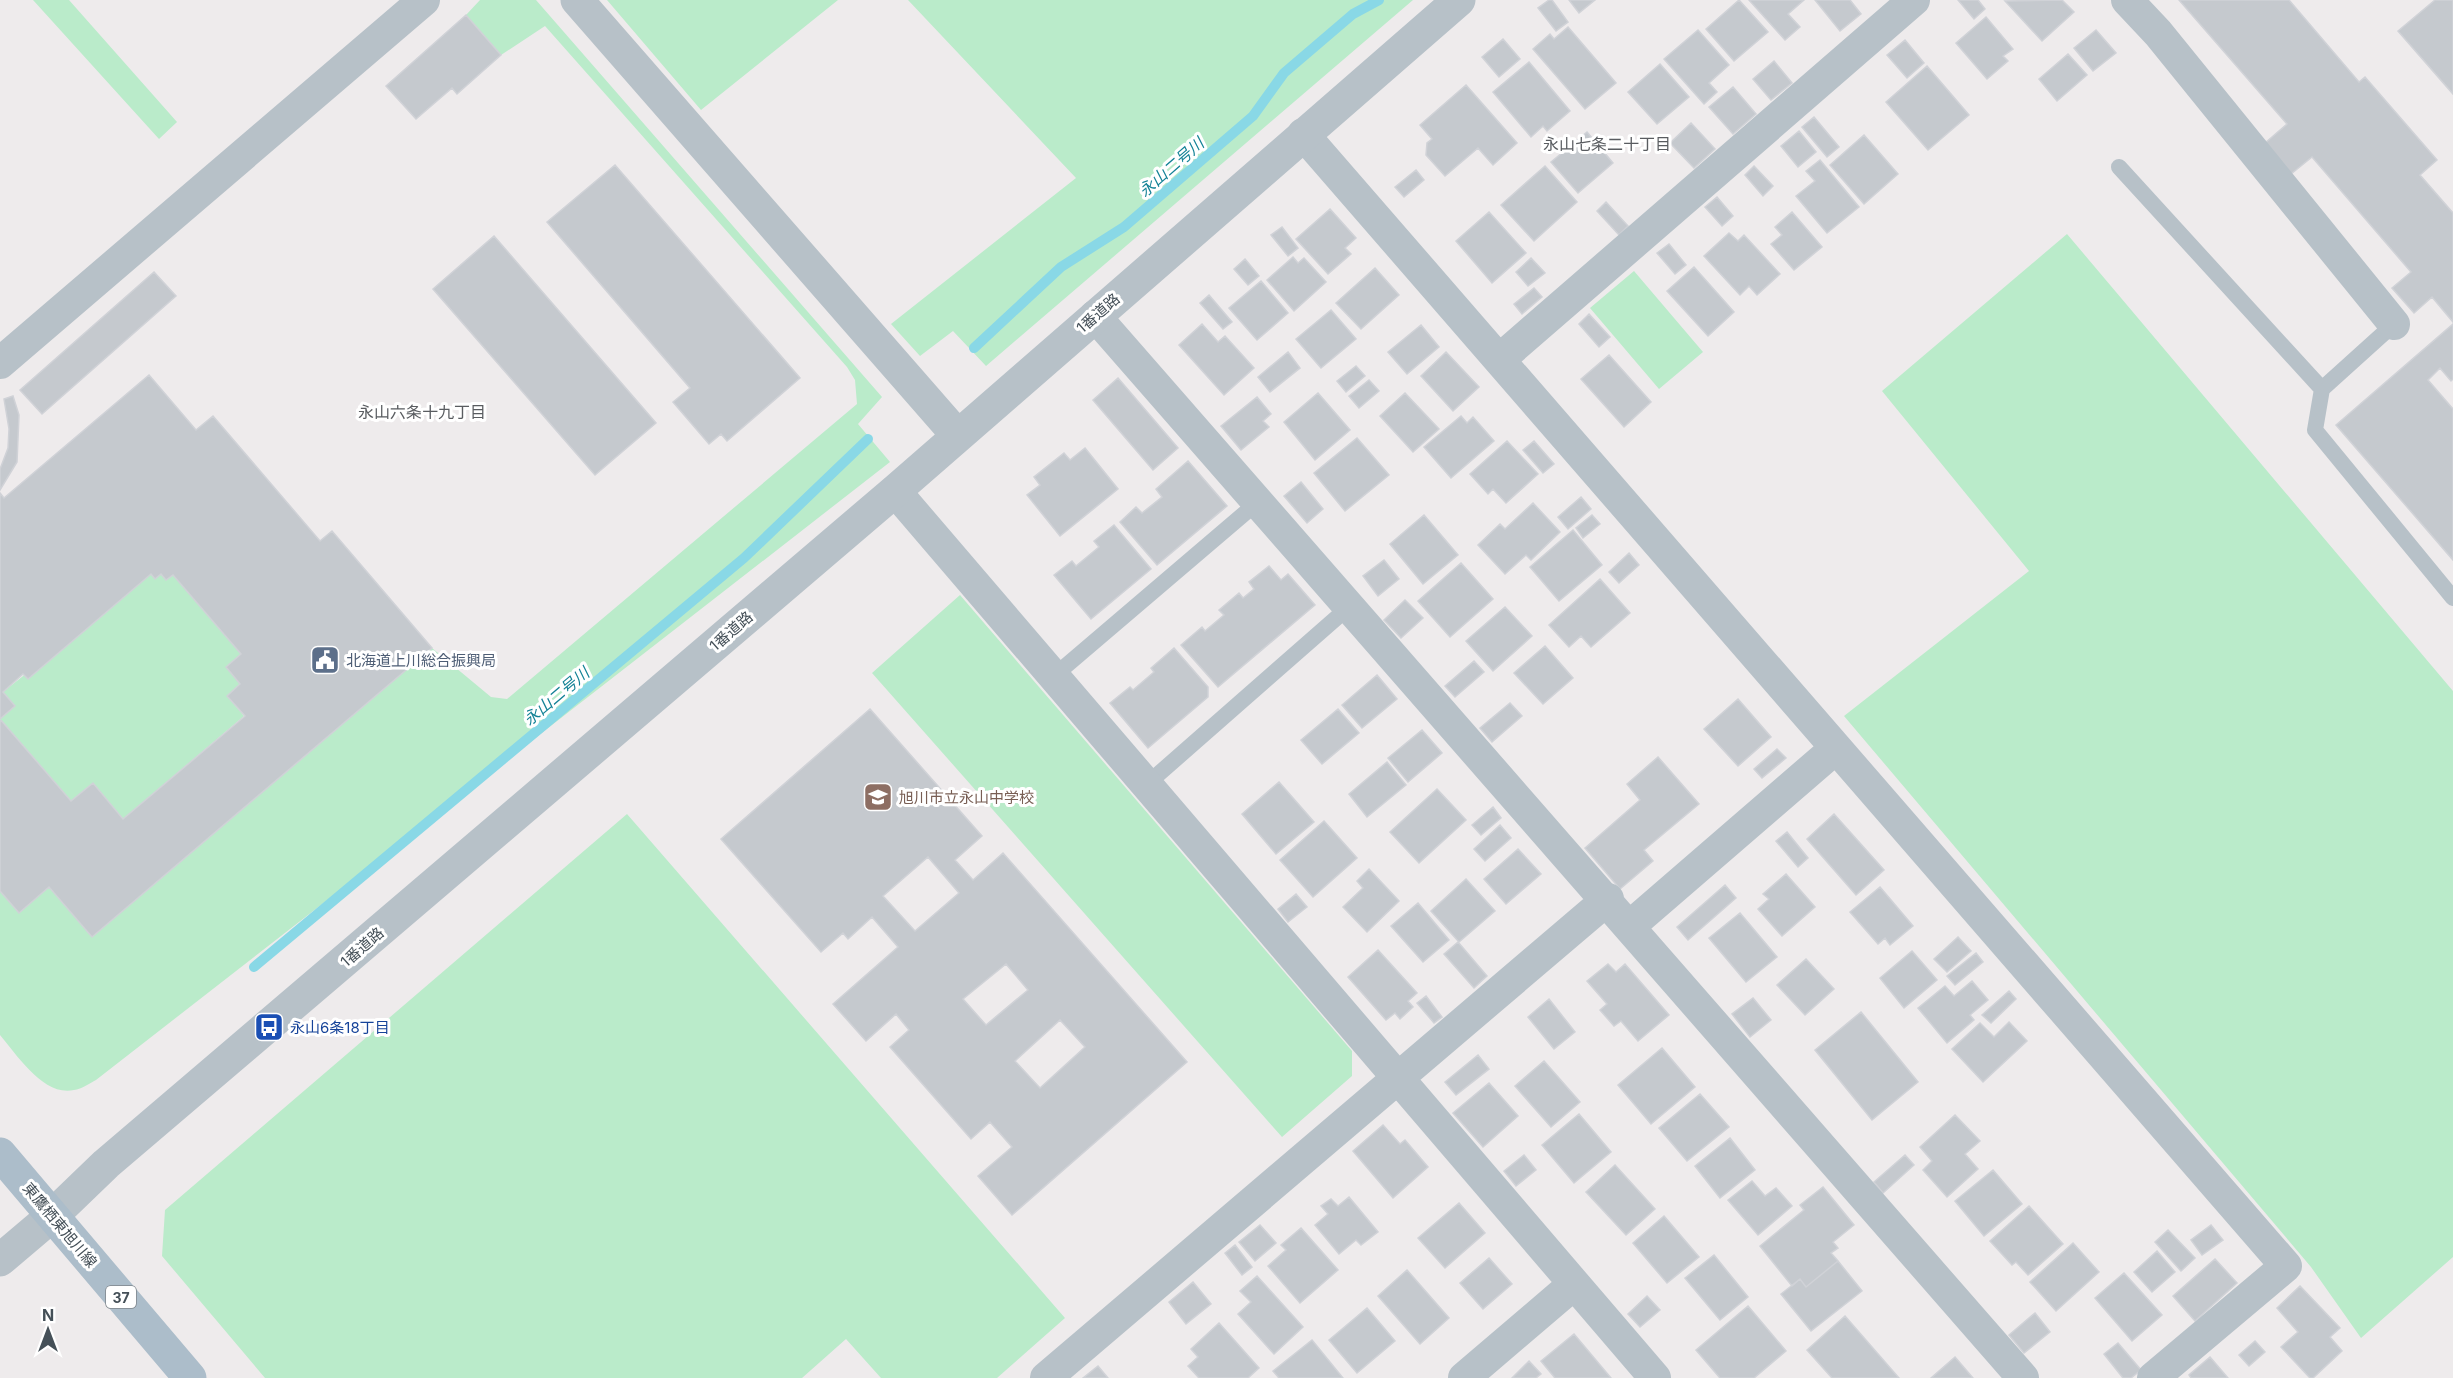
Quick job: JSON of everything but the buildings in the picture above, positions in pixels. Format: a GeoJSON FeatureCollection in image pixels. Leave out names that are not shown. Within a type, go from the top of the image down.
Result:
{"type":"FeatureCollection","features":[{"type":"Feature","properties":{"kind":"main road","name":"東鷹栖東旭川線"},"geometry":{"type":"LineString","coordinates":[[0,1154],[190,1378]]}},
{"type":"Feature","properties":{"kind":"street"},"geometry":{"type":"LineString","coordinates":[[0,363],[424,0]]}},
{"type":"Feature","properties":{"kind":"street"},"geometry":{"type":"LineString","coordinates":[[577,0],[957,436]]}},
{"type":"Feature","properties":{"kind":"street","name":"1番道路"},"geometry":{"type":"LineString","coordinates":[[0,1260],[52,1216],[106,1164],[895,491],[1459,0]]}},
{"type":"Feature","properties":{"kind":"street"},"geometry":{"type":"LineString","coordinates":[[1500,359],[1914,0]]}},
{"type":"Feature","properties":{"kind":"street"},"geometry":{"type":"LineString","coordinates":[[2127,0],[2158,33],[2394,324]]}},
{"type":"Feature","properties":{"kind":"street"},"geometry":{"type":"LineString","coordinates":[[1303,134],[2286,1266],[2153,1378]]}},
{"type":"Feature","properties":{"kind":"street"},"geometry":{"type":"LineString","coordinates":[[1095,316],[1608,899],[2024,1378]]}},
{"type":"Feature","properties":{"kind":"street"},"geometry":{"type":"LineString","coordinates":[[895,491],[1655,1378]]}},
{"type":"Feature","properties":{"kind":"street"},"geometry":{"type":"LineString","coordinates":[[1630,926],[1836,748]]}},
{"type":"Feature","properties":{"kind":"street"},"geometry":{"type":"LineString","coordinates":[[1046,1378],[1608,899]]}},
{"type":"Feature","properties":{"kind":"street"},"geometry":{"type":"LineString","coordinates":[[1464,1378],[1574,1284]]}},
{"type":"Feature","properties":{"kind":"lane"},"geometry":{"type":"LineString","coordinates":[[2119,167],[2322,388]]}},
{"type":"Feature","properties":{"kind":"lane"},"geometry":{"type":"LineString","coordinates":[[2394,324],[2322,388],[2315,430],[2453,598]]}},
{"type":"Feature","properties":{"kind":"lane"},"geometry":{"type":"LineString","coordinates":[[1054,676],[1258,502]]}},
{"type":"Feature","properties":{"kind":"lane"},"geometry":{"type":"LineString","coordinates":[[1146,785],[1350,606]]}},
{"type":"Feature","properties":{"kind":"green space"},"geometry":{"type":"Polygon","coordinates":[[[33,0],[69,0],[177,122],[159,139],[33,0]]]}},
{"type":"Feature","properties":{"kind":"green space"},"geometry":{"type":"Polygon","coordinates":[[[480,0],[536,0],[882,397],[858,424],[890,462],[96,1080],[74,1090],[52,1087],[32,1073],[0,1035],[0,891],[19,913],[49,887],[92,937],[432,648],[491,697],[507,699],[857,404],[855,380],[847,367],[545,26],[501,55],[466,15],[480,0]]]}},
{"type":"Feature","properties":{"kind":"green space"},"geometry":{"type":"Polygon","coordinates":[[[607,0],[838,0],[701,110],[607,0]]]}},
{"type":"Feature","properties":{"kind":"green space"},"geometry":{"type":"Polygon","coordinates":[[[908,0],[1413,0],[986,366],[953,331],[920,356],[891,324],[1076,178],[908,0]]]}},
{"type":"Feature","properties":{"kind":"green space"},"geometry":{"type":"Polygon","coordinates":[[[2067,234],[2453,691],[2453,1257],[2361,1338],[2311,1267],[1844,716],[2029,571],[1882,391],[2067,234]]]}},
{"type":"Feature","properties":{"kind":"green space"},"geometry":{"type":"Polygon","coordinates":[[[1634,271],[1703,352],[1659,389],[1590,308],[1634,271]]]}},
{"type":"Feature","properties":{"kind":"green space"},"geometry":{"type":"Polygon","coordinates":[[[151,574],[155,579],[161,574],[166,580],[173,575],[241,654],[226,667],[240,684],[227,696],[244,716],[123,819],[93,783],[71,801],[0,719],[15,706],[3,692],[151,574]]]}},
{"type":"Feature","properties":{"kind":"green space"},"geometry":{"type":"Polygon","coordinates":[[[960,595],[1352,1051],[1352,1076],[1282,1137],[872,673],[960,595]]]}},
{"type":"Feature","properties":{"kind":"green space"},"geometry":{"type":"Polygon","coordinates":[[[627,814],[1065,1318],[997,1378],[881,1378],[846,1339],[802,1378],[265,1378],[162,1256],[165,1210],[627,814]]]}},
{"type":"Feature","properties":{"kind":"waterway","name":"永山二号川"},"geometry":{"type":"LineString","coordinates":[[974,348],[1061,267],[1124,227],[1253,116],[1284,73],[1353,14],[1379,0]]}},
{"type":"Feature","properties":{"kind":"waterway","name":"永山二号川"},"geometry":{"type":"LineString","coordinates":[[254,967],[744,558],[868,439]]}},
{"type":"Feature","properties":{"kind":"place","name":"北海道上川総合振興局"},"geometry":{"type":"Point","coordinates":[325,660]}},
{"type":"Feature","properties":{"kind":"place","name":"旭川市立永山中学校"},"geometry":{"type":"Point","coordinates":[878,797]}},
{"type":"Feature","properties":{"kind":"place","name":"永山6条18丁目"},"geometry":{"type":"Point","coordinates":[269,1027]}},
{"type":"Feature","properties":{"kind":"district","name":"永山七条二十丁目"},"geometry":{"type":"Point","coordinates":[1607,144]}},
{"type":"Feature","properties":{"kind":"district","name":"永山六条十九丁目"},"geometry":{"type":"Point","coordinates":[422,412]}}]}
